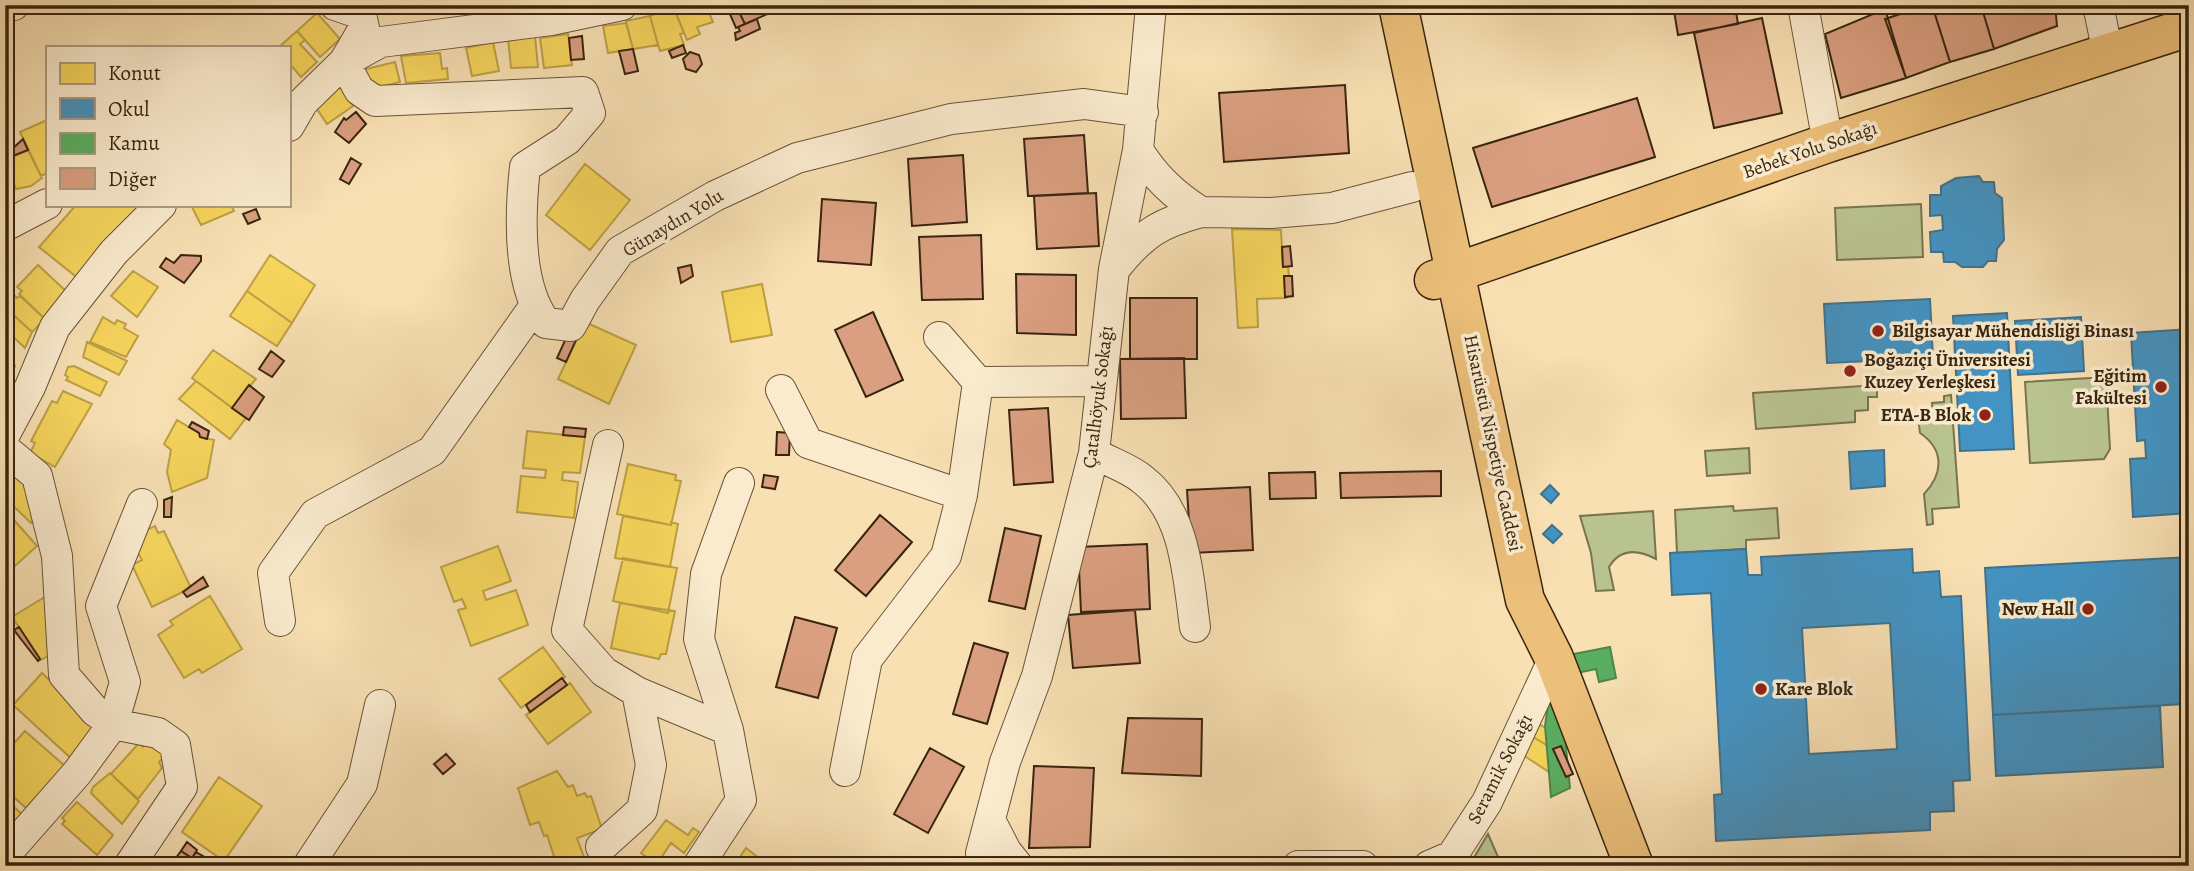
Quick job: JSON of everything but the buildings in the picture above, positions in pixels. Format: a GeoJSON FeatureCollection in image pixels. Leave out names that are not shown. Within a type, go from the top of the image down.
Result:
{"type":"FeatureCollection","features":[{"type":"Feature","properties":{"kind":"main road"},"geometry":{"type":"LineString","coordinates":[[1374,5],[1412,187],[1445,278]]}},
{"type":"Feature","properties":{"kind":"main road","name":"Hisarüstü Nispetiye Caddesi"},"geometry":{"type":"LineString","coordinates":[[1398,5],[1445,278],[1521,571],[1525,600],[1554,658],[1634,866]]}},
{"type":"Feature","properties":{"kind":"main road","name":"Bebek Yolu Sokağı"},"geometry":{"type":"LineString","coordinates":[[1445,278],[1828,143],[2189,27]]}},
{"type":"Feature","properties":{"kind":"street"},"geometry":{"type":"LineString","coordinates":[[5,7],[14,5]]}},
{"type":"Feature","properties":{"kind":"street"},"geometry":{"type":"LineString","coordinates":[[294,112],[344,62],[364,28],[361,13],[335,5]]}},
{"type":"Feature","properties":{"kind":"street"},"geometry":{"type":"LineString","coordinates":[[344,62],[381,42],[551,20],[622,5]]}},
{"type":"Feature","properties":{"kind":"street","name":"Çatalhöyuk Sokağı"},"geometry":{"type":"LineString","coordinates":[[990,820],[1006,762],[1037,676],[1094,453],[1114,269],[1143,112],[1151,5]]}},
{"type":"Feature","properties":{"kind":"street"},"geometry":{"type":"LineString","coordinates":[[1803,5],[1828,143]]}},
{"type":"Feature","properties":{"kind":"street"},"geometry":{"type":"LineString","coordinates":[[2098,5],[2108,53]]}},
{"type":"Feature","properties":{"kind":"street"},"geometry":{"type":"LineString","coordinates":[[280,621],[272,573],[315,514],[432,451],[534,307],[520,210],[525,167],[567,140],[590,113],[583,92],[374,101],[359,90],[344,62]]}},
{"type":"Feature","properties":{"kind":"street","name":"Günaydın Yolu"},"geometry":{"type":"LineString","coordinates":[[534,307],[546,323],[571,326],[585,300],[620,251],[715,196],[797,158],[951,120],[1084,104],[1143,112]]}},
{"type":"Feature","properties":{"kind":"street"},"geometry":{"type":"LineString","coordinates":[[1138,150],[1161,182],[1201,212]]}},
{"type":"Feature","properties":{"kind":"street"},"geometry":{"type":"LineString","coordinates":[[1114,269],[1137,241],[1165,222],[1201,212],[1271,213],[1332,208],[1412,187]]}},
{"type":"Feature","properties":{"kind":"street"},"geometry":{"type":"LineString","coordinates":[[5,226],[46,205]]}},
{"type":"Feature","properties":{"kind":"street"},"geometry":{"type":"LineString","coordinates":[[5,434],[30,387],[55,327],[114,252],[160,206]]}},
{"type":"Feature","properties":{"kind":"street"},"geometry":{"type":"LineString","coordinates":[[845,771],[867,659],[946,556],[962,495],[978,382],[940,337]]}},
{"type":"Feature","properties":{"kind":"street"},"geometry":{"type":"LineString","coordinates":[[978,382],[1100,381]]}},
{"type":"Feature","properties":{"kind":"street"},"geometry":{"type":"LineString","coordinates":[[780,390],[808,443],[962,495]]}},
{"type":"Feature","properties":{"kind":"street"},"geometry":{"type":"LineString","coordinates":[[608,445],[567,630],[604,672],[637,692],[728,730]]}},
{"type":"Feature","properties":{"kind":"street"},"geometry":{"type":"LineString","coordinates":[[5,449],[37,476],[57,556],[64,675],[95,711],[113,724],[158,733],[174,745],[182,787],[129,866]]}},
{"type":"Feature","properties":{"kind":"street"},"geometry":{"type":"LineString","coordinates":[[1094,453],[1143,479],[1172,514],[1186,565],[1195,627]]}},
{"type":"Feature","properties":{"kind":"street"},"geometry":{"type":"LineString","coordinates":[[698,866],[741,800],[728,730],[699,639],[706,575],[739,483]]}},
{"type":"Feature","properties":{"kind":"street"},"geometry":{"type":"LineString","coordinates":[[5,855],[77,773],[113,724],[125,682],[101,606],[142,504]]}},
{"type":"Feature","properties":{"kind":"street","name":"Seramik Sokağı"},"geometry":{"type":"LineString","coordinates":[[1429,866],[1452,856],[1487,802],[1554,658]]}},
{"type":"Feature","properties":{"kind":"street"},"geometry":{"type":"LineString","coordinates":[[601,847],[642,810],[651,765],[637,692]]}},
{"type":"Feature","properties":{"kind":"street"},"geometry":{"type":"LineString","coordinates":[[308,866],[362,784],[380,705]]}},
{"type":"Feature","properties":{"kind":"street"},"geometry":{"type":"LineString","coordinates":[[986,866],[981,853],[990,820]]}},
{"type":"Feature","properties":{"kind":"street"},"geometry":{"type":"LineString","coordinates":[[990,820],[1006,851],[1018,866]]}},
{"type":"Feature","properties":{"kind":"street"},"geometry":{"type":"LineString","coordinates":[[1298,866],[1363,866]]}},
{"type":"Feature","properties":{"kind":"green space"},"geometry":{"type":"Polygon","coordinates":[[[1921,204],[1923,257],[1837,260],[1835,208],[1921,204]]]}},
{"type":"Feature","properties":{"kind":"green space"},"geometry":{"type":"Polygon","coordinates":[[[2106,377],[2110,449],[2104,459],[2030,463],[2025,382],[2106,377]]]}},
{"type":"Feature","properties":{"kind":"green space"},"geometry":{"type":"Polygon","coordinates":[[[1877,385],[1877,397],[1868,397],[1868,410],[1855,411],[1855,422],[1756,429],[1753,393],[1877,385]]]}},
{"type":"Feature","properties":{"kind":"green space"},"geometry":{"type":"Polygon","coordinates":[[[1951,395],[1959,507],[1932,509],[1933,524],[1927,525],[1924,494],[1935,478],[1938,462],[1934,447],[1920,433],[1918,417],[1933,416],[1932,403],[1944,402],[1944,396],[1951,395]]]}},
{"type":"Feature","properties":{"kind":"green space"},"geometry":{"type":"Polygon","coordinates":[[[1749,448],[1750,473],[1707,476],[1705,451],[1749,448]]]}},
{"type":"Feature","properties":{"kind":"green space"},"geometry":{"type":"Polygon","coordinates":[[[1733,506],[1734,511],[1777,508],[1779,538],[1746,540],[1746,549],[1677,553],[1675,510],[1733,506]]]}},
{"type":"Feature","properties":{"kind":"green space"},"geometry":{"type":"Polygon","coordinates":[[[1653,511],[1656,559],[1637,552],[1619,556],[1609,567],[1614,590],[1596,591],[1591,553],[1580,516],[1653,511]]]}},
{"type":"Feature","properties":{"kind":"green space"},"geometry":{"type":"Polygon","coordinates":[[[1488,834],[1502,866],[1469,866],[1488,834]]]}},
{"type":"Feature","properties":{"kind":"place","name":"Bilgisayar Mühendisliği Binası"},"geometry":{"type":"Point","coordinates":[1878,331]}},
{"type":"Feature","properties":{"kind":"place","name":"Boğaziçi Üniversitesi Kuzey Yerleşkesi"},"geometry":{"type":"Point","coordinates":[1850,371]}},
{"type":"Feature","properties":{"kind":"place","name":"Eğitim Fakültesi"},"geometry":{"type":"Point","coordinates":[2161,387]}},
{"type":"Feature","properties":{"kind":"place","name":"ETA-B Blok"},"geometry":{"type":"Point","coordinates":[1985,415]}},
{"type":"Feature","properties":{"kind":"place","name":"New Hall"},"geometry":{"type":"Point","coordinates":[2088,609]}},
{"type":"Feature","properties":{"kind":"place","name":"Kare Blok"},"geometry":{"type":"Point","coordinates":[1761,689]}}]}
